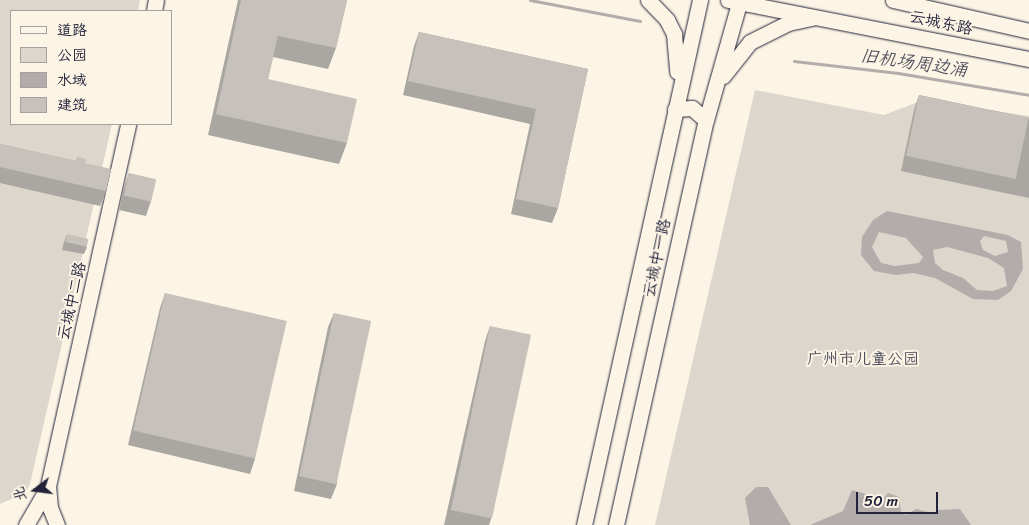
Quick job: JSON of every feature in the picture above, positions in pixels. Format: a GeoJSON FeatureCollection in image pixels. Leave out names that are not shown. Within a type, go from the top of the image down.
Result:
{"type":"FeatureCollection","features":[{"type":"Feature","properties":{"kind":"main road"},"geometry":{"type":"LineString","coordinates":[[648,0],[667,20],[674,34],[678,66],[675,109],[692,108],[706,120]]}},
{"type":"Feature","properties":{"kind":"main road","name":"云城中一路"},"geometry":{"type":"LineString","coordinates":[[584,525],[700,0]]}},
{"type":"Feature","properties":{"kind":"main road","name":"云城东路"},"geometry":{"type":"LineString","coordinates":[[894,0],[1029,31]]}},
{"type":"Feature","properties":{"kind":"main road","name":"云城中一路"},"geometry":{"type":"LineString","coordinates":[[616,525],[706,120],[736,1]]}},
{"type":"Feature","properties":{"kind":"main road","name":"云城东路"},"geometry":{"type":"LineString","coordinates":[[736,1],[1029,59]]}},
{"type":"Feature","properties":{"kind":"main road"},"geometry":{"type":"LineString","coordinates":[[715,87],[750,42],[788,23],[822,17]]}},
{"type":"Feature","properties":{"kind":"main road","name":"云城中二路"},"geometry":{"type":"LineString","coordinates":[[48,486],[128,125]]}},
{"type":"Feature","properties":{"kind":"main road"},"geometry":{"type":"LineString","coordinates":[[26,525],[48,486]]}},
{"type":"Feature","properties":{"kind":"main road"},"geometry":{"type":"LineString","coordinates":[[48,486],[50,508],[57,525]]}},
{"type":"Feature","properties":{"kind":"green space"},"geometry":{"type":"Polygon","coordinates":[[[0,0],[140,0],[138,10],[10,10],[10,125],[112,125],[30,484],[25,493],[0,504],[0,0]]]}},
{"type":"Feature","properties":{"kind":"green space","name":"广州市儿童公园"},"geometry":{"type":"Polygon","coordinates":[[[755,90],[884,115],[923,100],[1029,116],[1029,525],[655,525],[755,90]]]}},
{"type":"Feature","properties":{"kind":"water"},"geometry":{"type":"Polygon","coordinates":[[[887,211],[1008,235],[1021,242],[1023,269],[1011,291],[998,300],[973,299],[935,278],[913,273],[896,275],[874,271],[861,255],[862,237],[873,220],[887,211]],[[879,232],[872,247],[881,263],[895,266],[919,263],[923,257],[906,238],[879,232]],[[984,236],[980,241],[983,250],[995,256],[1008,252],[1006,241],[984,236]],[[947,247],[933,250],[935,263],[943,270],[963,278],[977,290],[993,291],[1007,286],[1004,268],[988,258],[947,247]]]}},
{"type":"Feature","properties":{"kind":"water"},"geometry":{"type":"Polygon","coordinates":[[[756,487],[768,487],[791,525],[750,525],[745,498],[756,487]]]}},
{"type":"Feature","properties":{"kind":"water"},"geometry":{"type":"Polygon","coordinates":[[[852,490],[883,499],[888,493],[899,497],[901,512],[906,515],[916,509],[936,514],[937,510],[960,509],[971,525],[810,525],[843,511],[852,490]]]}},
{"type":"Feature","properties":{"kind":"building"},"geometry":{"type":"Polygon","coordinates":[[[241,0],[347,0],[336,48],[278,36],[268,79],[357,99],[347,143],[216,114],[241,0]]]}},
{"type":"Feature","properties":{"kind":"building"},"geometry":{"type":"Polygon","coordinates":[[[419,32],[588,69],[558,208],[516,199],[536,109],[408,81],[419,32]]]}},
{"type":"Feature","properties":{"kind":"building"},"geometry":{"type":"Polygon","coordinates":[[[919,95],[1029,118],[1016,179],[906,156],[919,95]]]}},
{"type":"Feature","properties":{"kind":"building"},"geometry":{"type":"Polygon","coordinates":[[[0,144],[77,161],[78,157],[86,159],[85,163],[111,169],[106,191],[0,167],[0,144]]]}},
{"type":"Feature","properties":{"kind":"building"},"geometry":{"type":"Polygon","coordinates":[[[129,173],[156,179],[151,202],[124,195],[129,173]]]}},
{"type":"Feature","properties":{"kind":"building"},"geometry":{"type":"Polygon","coordinates":[[[67,234],[88,239],[87,247],[65,242],[67,234]]]}},
{"type":"Feature","properties":{"kind":"building"},"geometry":{"type":"Polygon","coordinates":[[[165,293],[287,321],[255,459],[133,430],[165,293]]]}},
{"type":"Feature","properties":{"kind":"building"},"geometry":{"type":"Polygon","coordinates":[[[334,313],[371,321],[336,484],[299,476],[334,313]]]}},
{"type":"Feature","properties":{"kind":"building"},"geometry":{"type":"Polygon","coordinates":[[[490,326],[531,335],[492,519],[451,510],[490,326]]]}},
{"type":"Feature","properties":{"kind":"waterway","name":"旧机场周边涌"},"geometry":{"type":"LineString","coordinates":[[530,0],[640,21]]}},
{"type":"Feature","properties":{"kind":"waterway","name":"旧机场周边涌"},"geometry":{"type":"LineString","coordinates":[[794,61],[898,73],[1029,95]]}}]}
